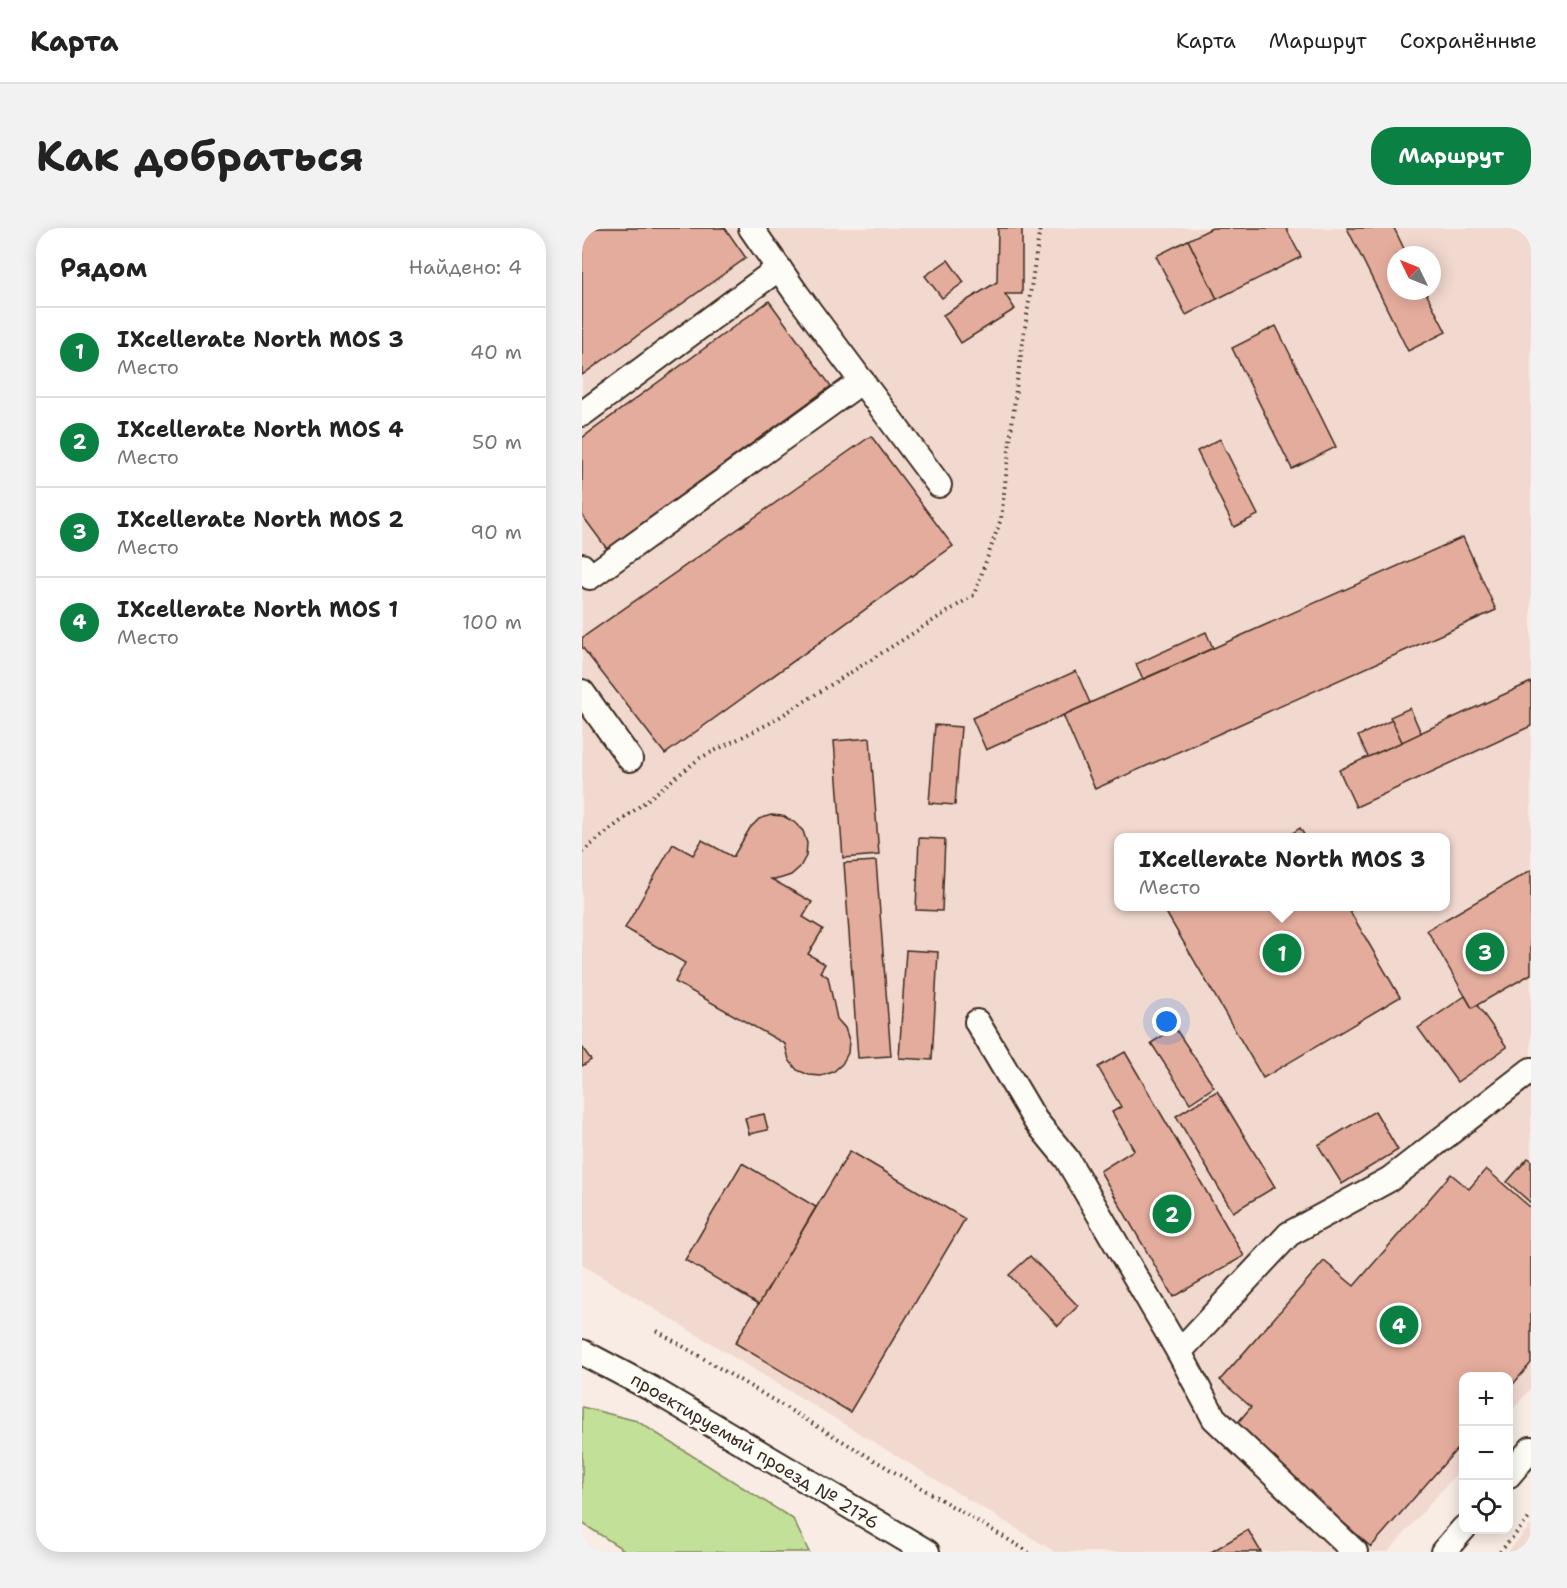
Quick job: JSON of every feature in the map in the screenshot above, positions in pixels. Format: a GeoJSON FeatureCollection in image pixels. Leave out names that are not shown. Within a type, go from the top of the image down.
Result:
{"type":"FeatureCollection","features":[{"type":"Feature","properties":{"kind":"street"},"geometry":{"type":"LineString","coordinates":[[751,228],[939,485]]}},
{"type":"Feature","properties":{"kind":"street"},"geometry":{"type":"LineString","coordinates":[[582,414],[779,268]]}},
{"type":"Feature","properties":{"kind":"street"},"geometry":{"type":"LineString","coordinates":[[585,575],[862,381]]}},
{"type":"Feature","properties":{"kind":"street"},"geometry":{"type":"LineString","coordinates":[[582,692],[630,759]]}},
{"type":"Feature","properties":{"kind":"street"},"geometry":{"type":"LineString","coordinates":[[977,1022],[1035,1120],[1067,1159],[1214,1418],[1355,1552]]}},
{"type":"Feature","properties":{"kind":"street"},"geometry":{"type":"LineString","coordinates":[[1179,1353],[1289,1234],[1390,1179],[1531,1070]]}},
{"type":"Feature","properties":{"kind":"street","name":"проектируемый проезд № 2176"},"geometry":{"type":"LineString","coordinates":[[582,1352],[652,1389],[927,1552]]}},
{"type":"Feature","properties":{"kind":"street"},"geometry":{"type":"LineString","coordinates":[[1513,1470],[1531,1449]]}},
{"type":"Feature","properties":{"kind":"street"},"geometry":{"type":"LineString","coordinates":[[1443,1552],[1459,1534]]}},
{"type":"Feature","properties":{"kind":"path"},"geometry":{"type":"LineString","coordinates":[[582,852],[700,758],[770,723],[974,595],[1000,519],[1017,381],[1040,228]]}},
{"type":"Feature","properties":{"kind":"path"},"geometry":{"type":"LineString","coordinates":[[657,1330],[1029,1552]]}},
{"type":"Feature","properties":{"kind":"path"},"geometry":{"type":"LineString","coordinates":[[1500,1552],[1531,1516]]}},
{"type":"Feature","properties":{"kind":"shaded area"},"geometry":{"type":"Polygon","coordinates":[[[582,228],[1531,228],[1531,1388],[1513,1409],[1513,1372],[1459,1372],[1459,1471],[1388,1552],[1055,1552],[582,1265],[582,228]]]}},
{"type":"Feature","properties":{"kind":"shaded area"},"geometry":{"type":"Polygon","coordinates":[[[1531,1525],[1531,1552],[1508,1552],[1531,1525]]]}},
{"type":"Feature","properties":{"kind":"green space"},"geometry":{"type":"Polygon","coordinates":[[[582,1407],[637,1421],[793,1519],[809,1552],[627,1552],[582,1523],[582,1407]]]}},
{"type":"Feature","properties":{"kind":"building"},"geometry":{"type":"Polygon","coordinates":[[[582,228],[725,228],[746,258],[582,375],[582,228]]]}},
{"type":"Feature","properties":{"kind":"building"},"geometry":{"type":"Polygon","coordinates":[[[998,228],[1022,228],[1022,294],[1005,294],[1015,309],[961,343],[943,315],[997,282],[998,228]]]}},
{"type":"Feature","properties":{"kind":"building"},"geometry":{"type":"Polygon","coordinates":[[[1212,228],[1286,228],[1301,257],[1217,299],[1188,240],[1212,228]]]}},
{"type":"Feature","properties":{"kind":"building"},"geometry":{"type":"Polygon","coordinates":[[[1347,228],[1394,228],[1403,246],[1387,246],[1387,300],[1430,300],[1446,332],[1408,351],[1347,228]]]}},
{"type":"Feature","properties":{"kind":"building"},"geometry":{"type":"Polygon","coordinates":[[[1188,240],[1217,299],[1186,315],[1156,256],[1188,240]]]}},
{"type":"Feature","properties":{"kind":"building"},"geometry":{"type":"Polygon","coordinates":[[[948,260],[964,282],[942,298],[925,276],[948,260]]]}},
{"type":"Feature","properties":{"kind":"building"},"geometry":{"type":"Polygon","coordinates":[[[769,301],[831,386],[607,549],[582,515],[582,438],[769,301]]]}},
{"type":"Feature","properties":{"kind":"building"},"geometry":{"type":"Polygon","coordinates":[[[1276,326],[1336,447],[1292,469],[1232,348],[1276,326]]]}},
{"type":"Feature","properties":{"kind":"building"},"geometry":{"type":"Polygon","coordinates":[[[871,436],[953,546],[665,754],[582,647],[582,638],[871,436]]]}},
{"type":"Feature","properties":{"kind":"building"},"geometry":{"type":"Polygon","coordinates":[[[1220,439],[1258,515],[1234,527],[1197,451],[1220,439]]]}},
{"type":"Feature","properties":{"kind":"building"},"geometry":{"type":"Polygon","coordinates":[[[1463,537],[1496,610],[1095,789],[1063,715],[1463,537]]]}},
{"type":"Feature","properties":{"kind":"building"},"geometry":{"type":"Polygon","coordinates":[[[1206,632],[1213,648],[1143,679],[1136,664],[1206,632]]]}},
{"type":"Feature","properties":{"kind":"building"},"geometry":{"type":"Polygon","coordinates":[[[1076,671],[1090,703],[986,750],[972,718],[1076,671]]]}},
{"type":"Feature","properties":{"kind":"building"},"geometry":{"type":"Polygon","coordinates":[[[1531,682],[1531,726],[1356,807],[1339,770],[1531,682]]]}},
{"type":"Feature","properties":{"kind":"building"},"geometry":{"type":"Polygon","coordinates":[[[1410,708],[1421,733],[1402,742],[1390,717],[1410,708]]]}},
{"type":"Feature","properties":{"kind":"building"},"geometry":{"type":"Polygon","coordinates":[[[1392,720],[1402,742],[1368,757],[1358,736],[1392,720]]]}},
{"type":"Feature","properties":{"kind":"building"},"geometry":{"type":"Polygon","coordinates":[[[935,725],[961,727],[955,805],[929,803],[935,725]]]}},
{"type":"Feature","properties":{"kind":"building"},"geometry":{"type":"Polygon","coordinates":[[[870,738],[879,855],[843,858],[834,741],[870,738]]]}},
{"type":"Feature","properties":{"kind":"building"},"geometry":{"type":"Polygon","coordinates":[[[771,815],[783,816],[803,831],[807,843],[806,856],[800,867],[791,875],[771,879],[812,902],[803,917],[823,929],[808,954],[825,964],[820,972],[828,977],[837,1019],[845,1028],[849,1040],[848,1053],[842,1064],[833,1072],[821,1076],[809,1075],[797,1070],[789,1060],[785,1044],[675,982],[685,963],[625,928],[673,844],[693,855],[702,840],[733,857],[750,828],[759,819],[771,815]]]}},
{"type":"Feature","properties":{"kind":"building"},"geometry":{"type":"Polygon","coordinates":[[[1300,828],[1303,833],[1292,833],[1300,828]]]}},
{"type":"Feature","properties":{"kind":"building"},"geometry":{"type":"Polygon","coordinates":[[[919,838],[945,839],[942,911],[916,910],[919,838]]]}},
{"type":"Feature","properties":{"kind":"building"},"geometry":{"type":"Polygon","coordinates":[[[876,861],[891,1056],[858,1058],[844,863],[876,861]]]}},
{"type":"Feature","properties":{"kind":"building"},"geometry":{"type":"Polygon","coordinates":[[[1531,870],[1531,974],[1472,1008],[1427,930],[1531,870]]]}},
{"type":"Feature","properties":{"kind":"building"},"geometry":{"type":"Polygon","coordinates":[[[1165,911],[1350,911],[1400,997],[1263,1078],[1165,911]]]}},
{"type":"Feature","properties":{"kind":"building"},"geometry":{"type":"Polygon","coordinates":[[[906,950],[938,952],[932,1060],[899,1058],[906,950]]]}},
{"type":"Feature","properties":{"kind":"building"},"geometry":{"type":"Polygon","coordinates":[[[1465,996],[1472,1008],[1477,1005],[1507,1047],[1457,1082],[1418,1028],[1465,996]]]}},
{"type":"Feature","properties":{"kind":"building"},"geometry":{"type":"Polygon","coordinates":[[[1175,1028],[1214,1087],[1190,1103],[1151,1043],[1175,1028]]]}},
{"type":"Feature","properties":{"kind":"building"},"geometry":{"type":"Polygon","coordinates":[[[582,1047],[591,1060],[582,1066],[582,1047]]]}},
{"type":"Feature","properties":{"kind":"building"},"geometry":{"type":"Polygon","coordinates":[[[1125,1052],[1244,1256],[1173,1297],[1100,1171],[1134,1150],[1112,1112],[1121,1107],[1098,1067],[1125,1052]]]}},
{"type":"Feature","properties":{"kind":"building"},"geometry":{"type":"Polygon","coordinates":[[[1217,1091],[1275,1187],[1233,1212],[1176,1116],[1217,1091]]]}},
{"type":"Feature","properties":{"kind":"building"},"geometry":{"type":"Polygon","coordinates":[[[1375,1111],[1398,1150],[1342,1184],[1318,1145],[1375,1111]]]}},
{"type":"Feature","properties":{"kind":"building"},"geometry":{"type":"Polygon","coordinates":[[[764,1114],[768,1130],[749,1134],[745,1118],[764,1114]]]}},
{"type":"Feature","properties":{"kind":"building"},"geometry":{"type":"Polygon","coordinates":[[[850,1151],[965,1219],[850,1412],[735,1343],[850,1151]]]}},
{"type":"Feature","properties":{"kind":"building"},"geometry":{"type":"Polygon","coordinates":[[[1528,1158],[1531,1160],[1531,1203],[1507,1182],[1528,1158]]]}},
{"type":"Feature","properties":{"kind":"building"},"geometry":{"type":"Polygon","coordinates":[[[742,1163],[816,1207],[759,1304],[685,1260],[742,1163]]]}},
{"type":"Feature","properties":{"kind":"building"},"geometry":{"type":"Polygon","coordinates":[[[1486,1169],[1531,1208],[1531,1363],[1513,1384],[1513,1372],[1459,1372],[1459,1447],[1371,1547],[1234,1427],[1251,1407],[1220,1380],[1324,1261],[1354,1286],[1451,1174],[1469,1189],[1486,1169]]]}},
{"type":"Feature","properties":{"kind":"building"},"geometry":{"type":"Polygon","coordinates":[[[1030,1256],[1078,1306],[1058,1326],[1009,1275],[1030,1256]]]}},
{"type":"Feature","properties":{"kind":"building"},"geometry":{"type":"Polygon","coordinates":[[[1248,1530],[1261,1552],[1211,1552],[1248,1530]]]}},
{"type":"Feature","properties":{"kind":"railway"},"geometry":{"type":"LineString","coordinates":[[582,1547],[590,1552]]}},
{"type":"Feature","properties":{"kind":"place","name":"IXcellerate North MOS 2"},"geometry":{"type":"Point","coordinates":[1485,952]}},
{"type":"Feature","properties":{"kind":"place","name":"IXcellerate North MOS 3"},"geometry":{"type":"Point","coordinates":[1282,953]}},
{"type":"Feature","properties":{"kind":"place","name":"IXcellerate North MOS 4"},"geometry":{"type":"Point","coordinates":[1172,1214]}},
{"type":"Feature","properties":{"kind":"place","name":"IXcellerate North MOS 1"},"geometry":{"type":"Point","coordinates":[1399,1325]}}]}
